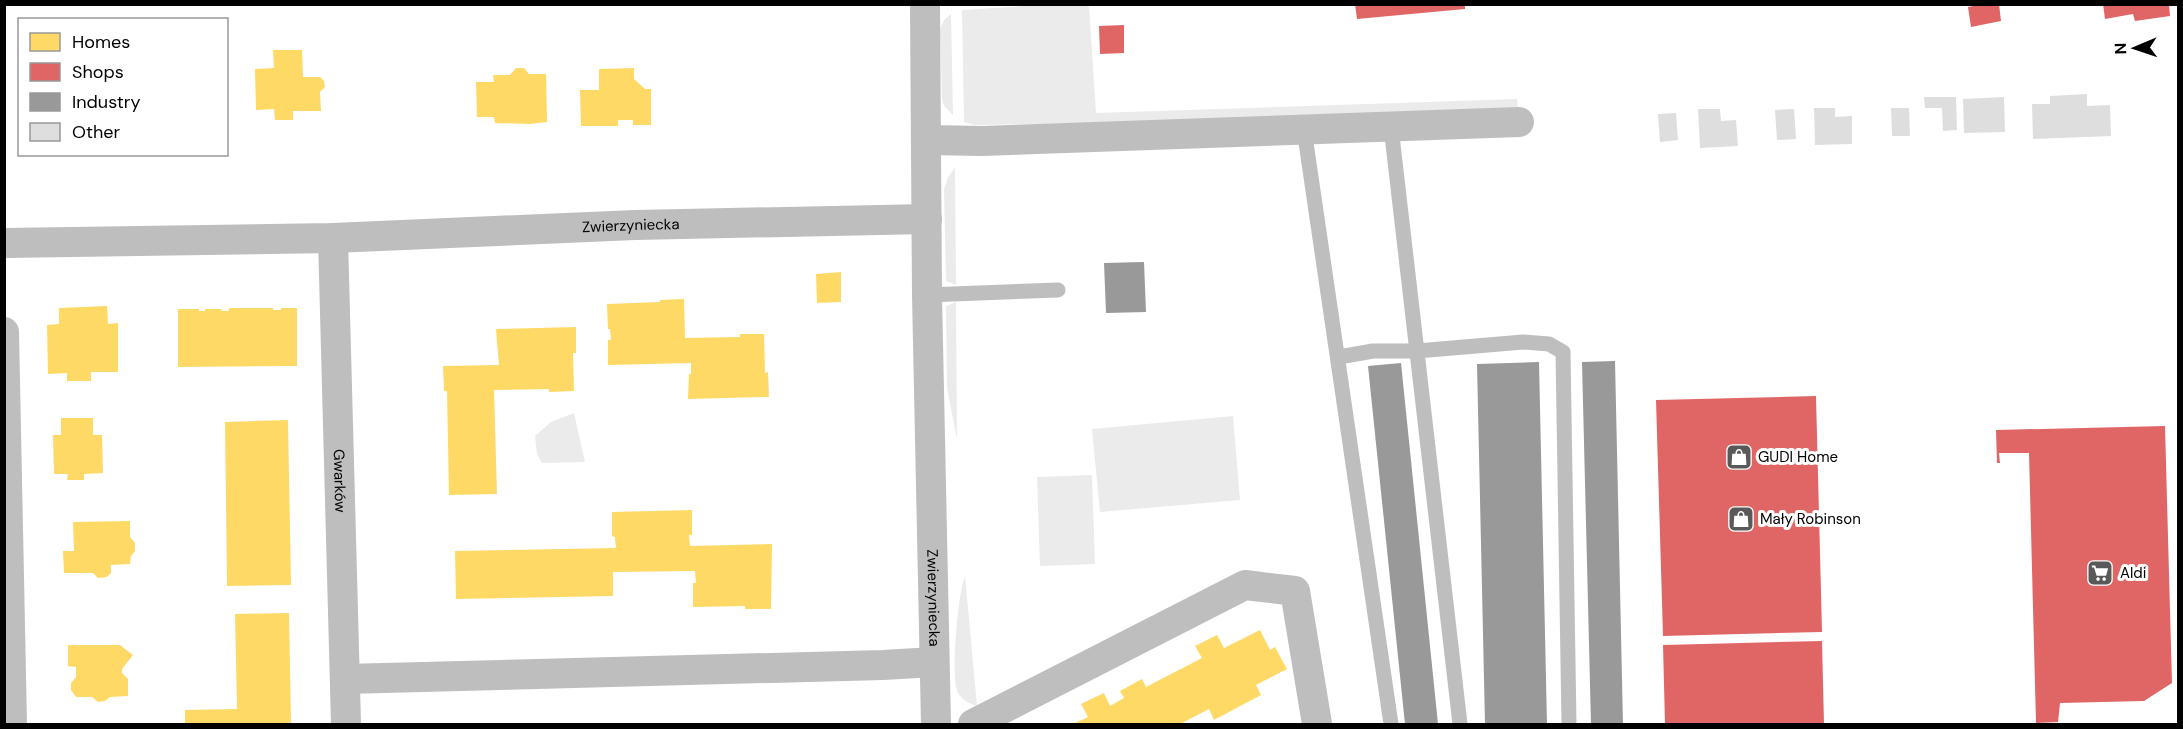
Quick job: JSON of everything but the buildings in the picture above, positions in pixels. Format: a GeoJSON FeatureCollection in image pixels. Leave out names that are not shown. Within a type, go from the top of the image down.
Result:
{"type":"FeatureCollection","features":[{"type":"Feature","properties":{"kind":"street","name":"Zwierzyniecka"},"geometry":{"type":"LineString","coordinates":[[926,4],[927,295],[936,724]]}},
{"type":"Feature","properties":{"kind":"street"},"geometry":{"type":"LineString","coordinates":[[928,140],[982,141],[1519,122]]}},
{"type":"Feature","properties":{"kind":"street","name":"Zwierzyniecka"},"geometry":{"type":"LineString","coordinates":[[4,243],[333,237],[635,225],[927,219]]}},
{"type":"Feature","properties":{"kind":"street","name":"Gwarków"},"geometry":{"type":"LineString","coordinates":[[333,237],[346,724]]}},
{"type":"Feature","properties":{"kind":"street"},"geometry":{"type":"LineString","coordinates":[[4,332],[6,596],[12,724]]}},
{"type":"Feature","properties":{"kind":"street"},"geometry":{"type":"LineString","coordinates":[[973,724],[1245,585],[1295,591],[1317,724]]}},
{"type":"Feature","properties":{"kind":"street"},"geometry":{"type":"LineString","coordinates":[[345,679],[934,662]]}},
{"type":"Feature","properties":{"kind":"lane"},"geometry":{"type":"LineString","coordinates":[[1391,127],[1460,724]]}},
{"type":"Feature","properties":{"kind":"lane"},"geometry":{"type":"LineString","coordinates":[[1304,129],[1391,724]]}},
{"type":"Feature","properties":{"kind":"lane"},"geometry":{"type":"LineString","coordinates":[[927,295],[1058,290]]}},
{"type":"Feature","properties":{"kind":"lane"},"geometry":{"type":"LineString","coordinates":[[1339,357],[1373,351],[1417,351],[1523,342],[1549,344],[1563,352],[1569,724]]}},
{"type":"Feature","properties":{"kind":"shaded area"},"geometry":{"type":"Polygon","coordinates":[[[1040,5],[1089,5],[1096,113],[1517,99],[1518,108],[1095,123],[974,125],[964,122],[962,10],[1040,5]]]}},
{"type":"Feature","properties":{"kind":"shaded area"},"geometry":{"type":"Polygon","coordinates":[[[951,14],[953,115],[944,106],[942,99],[940,29],[944,20],[951,14]]]}},
{"type":"Feature","properties":{"kind":"shaded area"},"geometry":{"type":"Polygon","coordinates":[[[955,168],[956,285],[946,281],[944,189],[948,177],[955,168]]]}},
{"type":"Feature","properties":{"kind":"shaded area"},"geometry":{"type":"Polygon","coordinates":[[[956,302],[957,439],[947,388],[946,306],[956,302]]]}},
{"type":"Feature","properties":{"kind":"shaded area"},"geometry":{"type":"Polygon","coordinates":[[[574,413],[585,462],[542,463],[537,454],[535,436],[551,422],[574,413]]]}},
{"type":"Feature","properties":{"kind":"shaded area"},"geometry":{"type":"Polygon","coordinates":[[[1233,416],[1240,500],[1100,512],[1092,429],[1233,416]]]}},
{"type":"Feature","properties":{"kind":"shaded area"},"geometry":{"type":"Polygon","coordinates":[[[1092,475],[1095,564],[1040,566],[1037,477],[1092,475]]]}},
{"type":"Feature","properties":{"kind":"shaded area"},"geometry":{"type":"Polygon","coordinates":[[[965,576],[977,706],[962,698],[956,684],[956,635],[965,576]]]}},
{"type":"Feature","properties":{"kind":"place","name":"GUDI Home"},"geometry":{"type":"Point","coordinates":[1739,457]}},
{"type":"Feature","properties":{"kind":"place","name":"Mały Robinson"},"geometry":{"type":"Point","coordinates":[1741,519]}},
{"type":"Feature","properties":{"kind":"place","name":"Aldi"},"geometry":{"type":"Point","coordinates":[2100,573]}}]}
